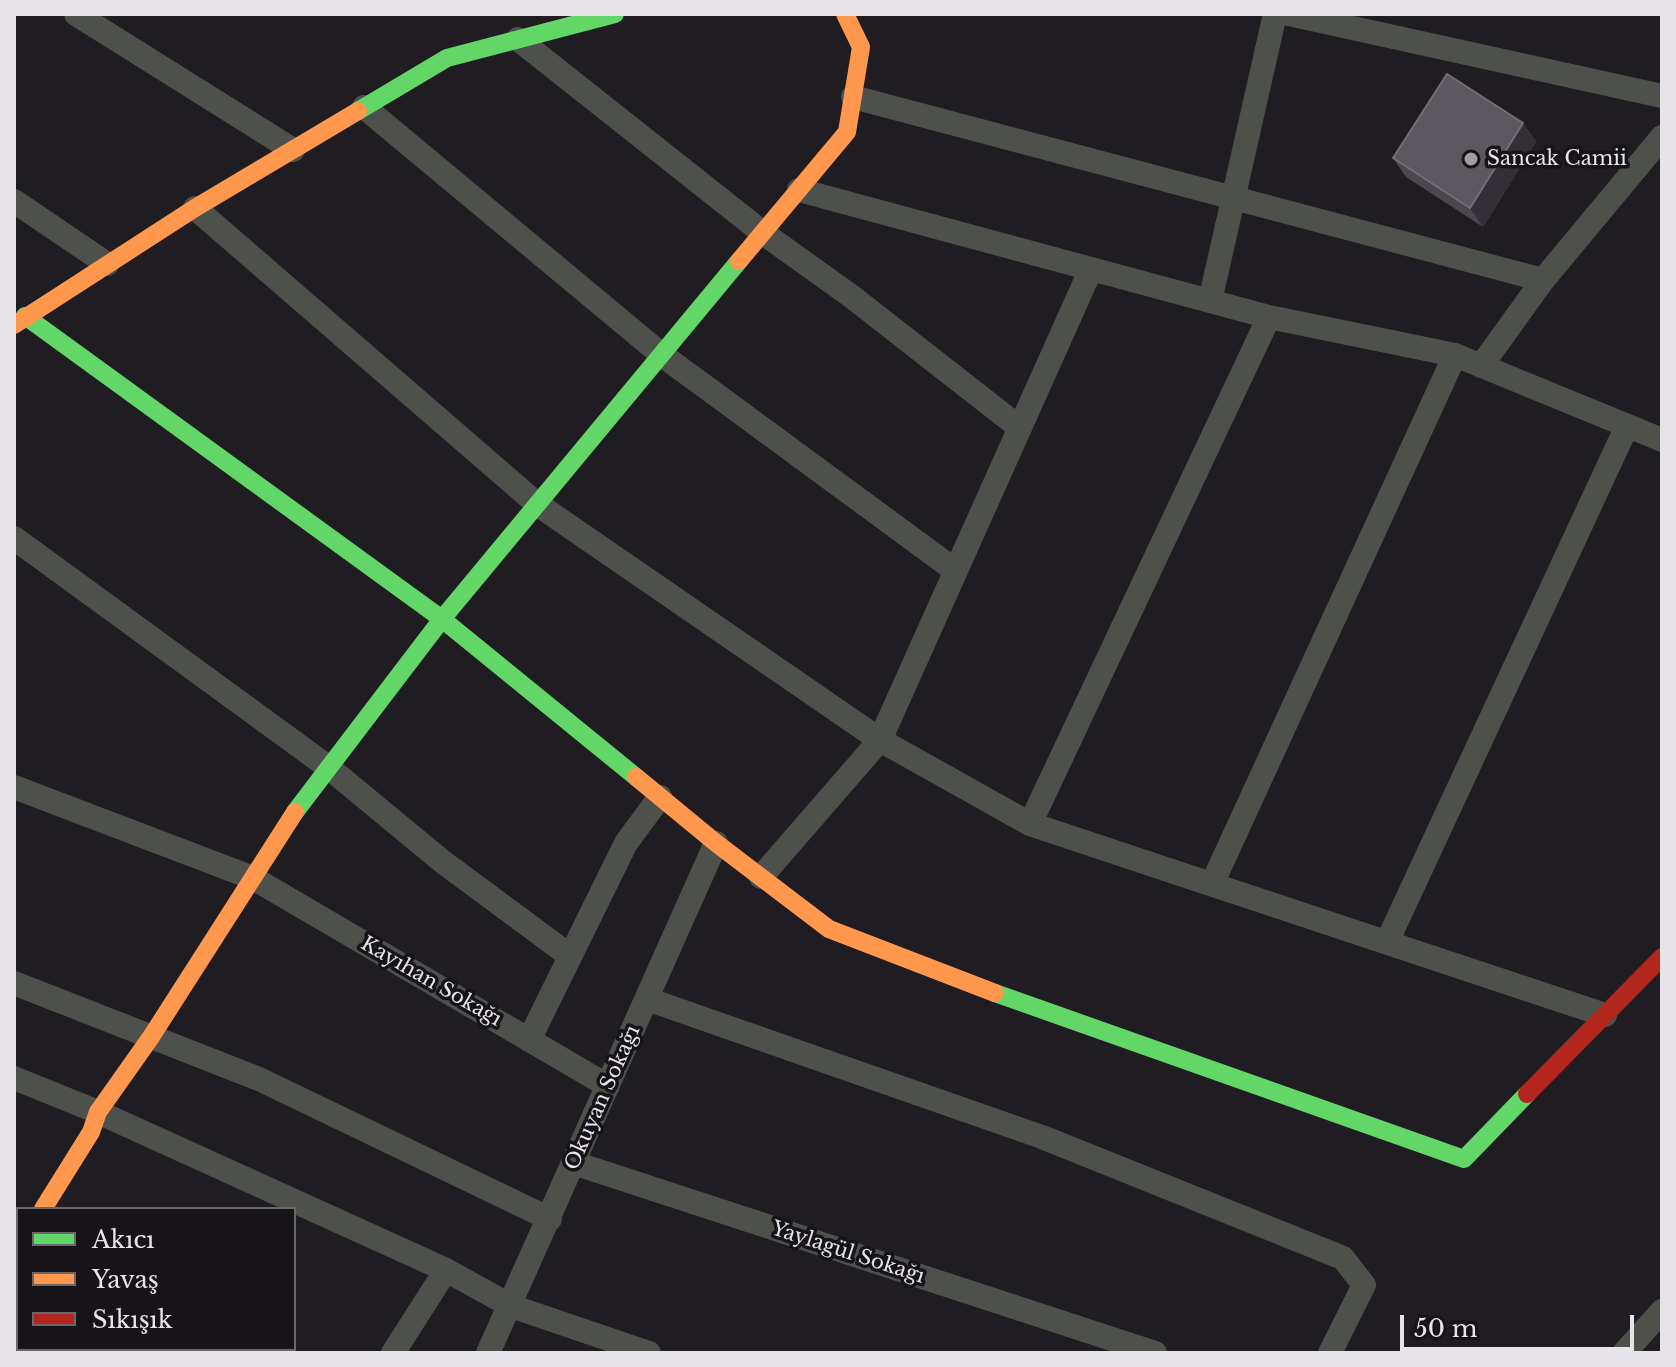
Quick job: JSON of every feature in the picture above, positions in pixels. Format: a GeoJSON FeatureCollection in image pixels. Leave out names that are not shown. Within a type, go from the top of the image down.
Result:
{"type":"FeatureCollection","features":[{"type":"Feature","properties":{"kind":"street"},"geometry":{"type":"LineString","coordinates":[[76,14],[293,150]]}},
{"type":"Feature","properties":{"kind":"street"},"geometry":{"type":"LineString","coordinates":[[615,14],[447,58],[195,208],[20,320],[442,619],[716,843],[829,929],[990,991],[1464,1159],[1662,957]]}},
{"type":"Feature","properties":{"kind":"street"},"geometry":{"type":"LineString","coordinates":[[44,1207],[91,1132],[98,1112],[151,1037],[296,810],[328,767],[442,619],[847,132],[861,47],[845,14]]}},
{"type":"Feature","properties":{"kind":"street"},"geometry":{"type":"LineString","coordinates":[[1210,301],[1275,14]]}},
{"type":"Feature","properties":{"kind":"street"},"geometry":{"type":"LineString","coordinates":[[1289,14],[1662,96]]}},
{"type":"Feature","properties":{"kind":"street"},"geometry":{"type":"LineString","coordinates":[[518,39],[763,233],[851,296],[1020,428]]}},
{"type":"Feature","properties":{"kind":"street"},"geometry":{"type":"LineString","coordinates":[[853,97],[1543,280]]}},
{"type":"Feature","properties":{"kind":"street"},"geometry":{"type":"LineString","coordinates":[[364,107],[662,355],[956,571]]}},
{"type":"Feature","properties":{"kind":"street"},"geometry":{"type":"LineString","coordinates":[[1481,366],[1543,280],[1662,137]]}},
{"type":"Feature","properties":{"kind":"street"},"geometry":{"type":"LineString","coordinates":[[799,190],[1269,317],[1455,355],[1662,440]]}},
{"type":"Feature","properties":{"kind":"street"},"geometry":{"type":"LineString","coordinates":[[14,201],[107,264]]}},
{"type":"Feature","properties":{"kind":"street"},"geometry":{"type":"LineString","coordinates":[[195,208],[537,504],[880,740],[1030,824],[1605,1015]]}},
{"type":"Feature","properties":{"kind":"street"},"geometry":{"type":"LineString","coordinates":[[761,877],[880,740],[1091,269]]}},
{"type":"Feature","properties":{"kind":"street"},"geometry":{"type":"LineString","coordinates":[[1030,824],[1269,317]]}},
{"type":"Feature","properties":{"kind":"street"},"geometry":{"type":"LineString","coordinates":[[1212,884],[1455,355]]}},
{"type":"Feature","properties":{"kind":"street"},"geometry":{"type":"LineString","coordinates":[[1387,942],[1627,426]]}},
{"type":"Feature","properties":{"kind":"street"},"geometry":{"type":"LineString","coordinates":[[14,538],[328,767],[443,862],[570,956]]}},
{"type":"Feature","properties":{"kind":"street","name":"Kayıhan Sokağı"},"geometry":{"type":"LineString","coordinates":[[14,787],[253,878],[608,1086]]}},
{"type":"Feature","properties":{"kind":"street"},"geometry":{"type":"LineString","coordinates":[[529,1040],[626,843],[660,797]]}},
{"type":"Feature","properties":{"kind":"street","name":"Okuyan Sokağı"},"geometry":{"type":"LineString","coordinates":[[488,1353],[716,843]]}},
{"type":"Feature","properties":{"kind":"street"},"geometry":{"type":"LineString","coordinates":[[14,983],[259,1079],[550,1219]]}},
{"type":"Feature","properties":{"kind":"street"},"geometry":{"type":"LineString","coordinates":[[647,999],[1042,1137],[1343,1258],[1364,1285],[1330,1353]]}},
{"type":"Feature","properties":{"kind":"street"},"geometry":{"type":"LineString","coordinates":[[14,1078],[98,1112],[446,1270],[511,1306],[649,1353]]}},
{"type":"Feature","properties":{"kind":"street","name":"Yaylagül Sokağı"},"geometry":{"type":"LineString","coordinates":[[574,1163],[1155,1353]]}},
{"type":"Feature","properties":{"kind":"street"},"geometry":{"type":"LineString","coordinates":[[393,1353],[446,1270]]}},
{"type":"Feature","properties":{"kind":"street"},"geometry":{"type":"LineString","coordinates":[[1624,1353],[1662,1311]]}},
{"type":"Feature","properties":{"kind":"building","name":"Sancak Camii"},"geometry":{"type":"Polygon","coordinates":[[[1447,74],[1523,123],[1470,208],[1393,158],[1447,74]]]}},
{"type":"Feature","properties":{"kind":"traffic: fast"},"geometry":{"type":"LineString","coordinates":[[358,111],[447,58],[615,14]]}},
{"type":"Feature","properties":{"kind":"traffic: fast"},"geometry":{"type":"LineString","coordinates":[[295,812],[442,619],[739,261]]}},
{"type":"Feature","properties":{"kind":"traffic: fast"},"geometry":{"type":"LineString","coordinates":[[25,316],[442,619],[636,777]]}},
{"type":"Feature","properties":{"kind":"traffic: fast"},"geometry":{"type":"LineString","coordinates":[[995,993],[1464,1159],[1527,1094]]}},
{"type":"Feature","properties":{"kind":"traffic: slow"},"geometry":{"type":"LineString","coordinates":[[739,261],[847,132],[861,47],[845,14]]}},
{"type":"Feature","properties":{"kind":"traffic: slow"},"geometry":{"type":"LineString","coordinates":[[14,325],[195,208],[358,111]]}},
{"type":"Feature","properties":{"kind":"traffic: slow"},"geometry":{"type":"LineString","coordinates":[[636,777],[829,929],[995,993]]}},
{"type":"Feature","properties":{"kind":"traffic: slow"},"geometry":{"type":"LineString","coordinates":[[44,1207],[91,1132],[98,1112],[151,1037],[295,812]]}},
{"type":"Feature","properties":{"kind":"traffic: jam"},"geometry":{"type":"LineString","coordinates":[[1527,1094],[1662,957]]}},
{"type":"Feature","properties":{"kind":"place","name":"Sancak Camii"},"geometry":{"type":"Point","coordinates":[1471,159]}}]}
